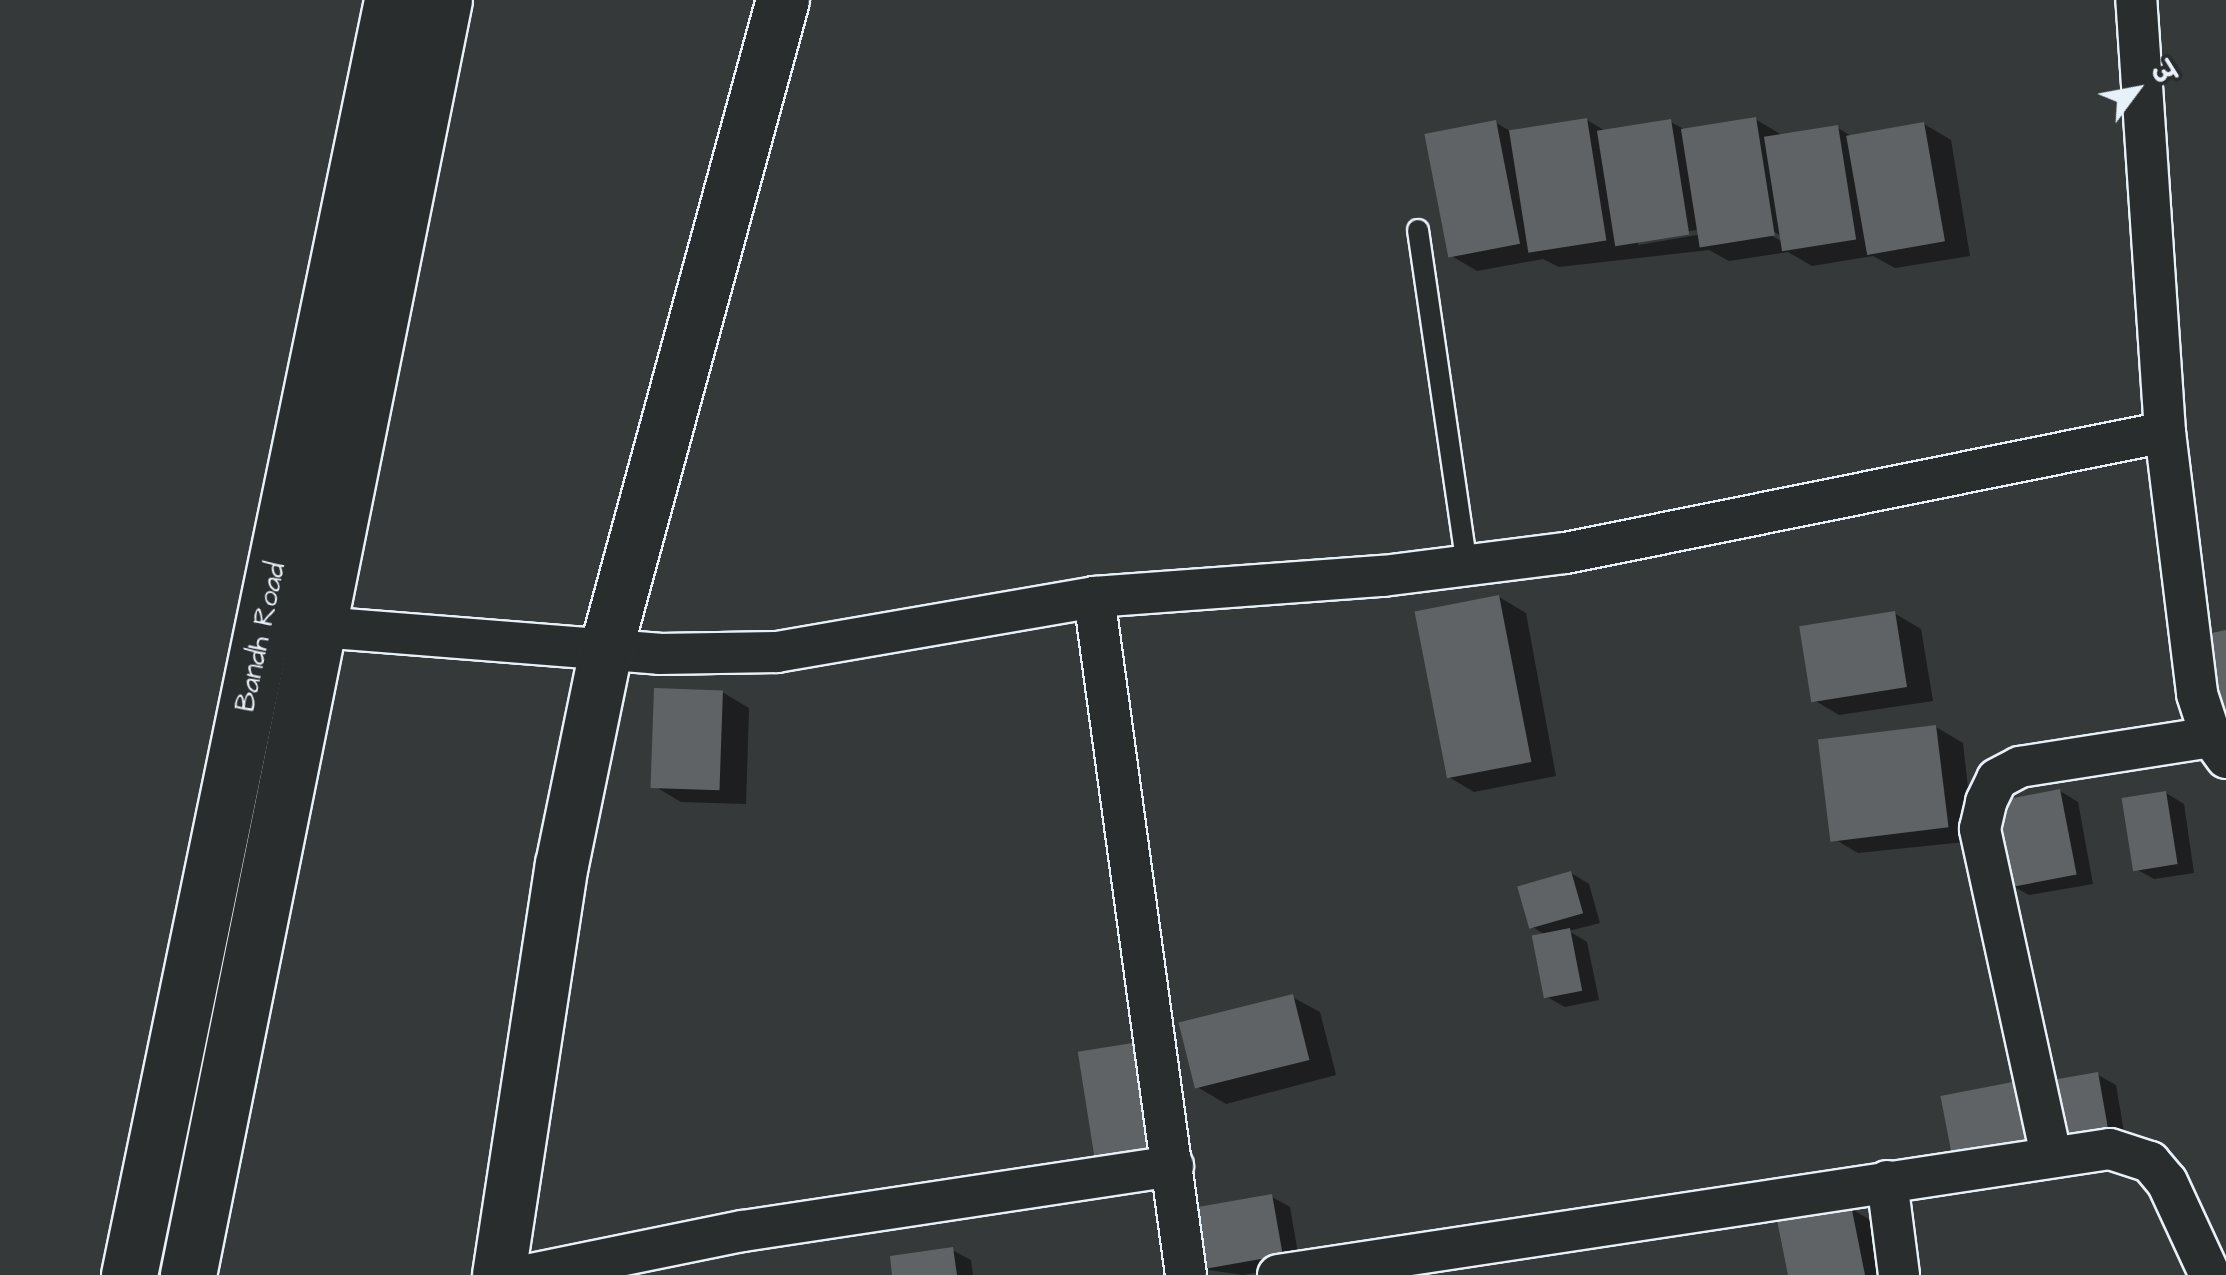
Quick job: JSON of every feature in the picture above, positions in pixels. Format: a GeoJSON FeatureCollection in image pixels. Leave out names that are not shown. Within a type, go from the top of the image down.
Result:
{"type":"FeatureCollection","features":[{"type":"Feature","properties":{"kind":"main road","name":"Bandh Road"},"geometry":{"type":"LineString","coordinates":[[130,1275],[392,0]]}},
{"type":"Feature","properties":{"kind":"main road","name":"Bandh Road"},"geometry":{"type":"LineString","coordinates":[[188,1275],[444,0]]}},
{"type":"Feature","properties":{"kind":"street"},"geometry":{"type":"LineString","coordinates":[[499,1275],[562,866],[606,650],[783,0]]}},
{"type":"Feature","properties":{"kind":"street"},"geometry":{"type":"LineString","coordinates":[[2051,1155],[1980,829],[1986,802],[1997,779],[2020,767],[2218,748],[2197,694],[2165,432],[2136,0]]}},
{"type":"Feature","properties":{"kind":"street"},"geometry":{"type":"LineString","coordinates":[[264,622],[606,650],[777,652],[1094,597],[1566,554],[2165,432]]}},
{"type":"Feature","properties":{"kind":"street"},"geometry":{"type":"LineString","coordinates":[[1094,597],[1186,1275]]}},
{"type":"Feature","properties":{"kind":"street"},"geometry":{"type":"LineString","coordinates":[[1278,1275],[2051,1155],[2110,1150],[2150,1162],[2167,1182],[2210,1275]]}},
{"type":"Feature","properties":{"kind":"street"},"geometry":{"type":"LineString","coordinates":[[526,1275],[743,1231],[1173,1166]]}},
{"type":"Feature","properties":{"kind":"street"},"geometry":{"type":"LineString","coordinates":[[1887,1180],[1900,1275]]}},
{"type":"Feature","properties":{"kind":"lane"},"geometry":{"type":"LineString","coordinates":[[1418,230],[1467,565]]}},
{"type":"Feature","properties":{"kind":"building"},"geometry":{"type":"Polygon","coordinates":[[[1756,117],[1775,236],[1700,247],[1681,129],[1756,117]]]}},
{"type":"Feature","properties":{"kind":"building"},"geometry":{"type":"Polygon","coordinates":[[[1587,118],[1606,240],[1528,253],[1509,130],[1587,118]]]}},
{"type":"Feature","properties":{"kind":"building"},"geometry":{"type":"Polygon","coordinates":[[[1671,119],[1689,235],[1615,246],[1597,131],[1671,119]]]}},
{"type":"Feature","properties":{"kind":"building"},"geometry":{"type":"Polygon","coordinates":[[[1496,120],[1520,244],[1448,258],[1424,134],[1496,120]]]}},
{"type":"Feature","properties":{"kind":"building"},"geometry":{"type":"Polygon","coordinates":[[[1924,122],[1945,241],[1867,255],[1846,136],[1924,122]]]}},
{"type":"Feature","properties":{"kind":"building"},"geometry":{"type":"Polygon","coordinates":[[[1838,125],[1856,240],[1782,251],[1764,137],[1838,125]]]}},
{"type":"Feature","properties":{"kind":"building"},"geometry":{"type":"Polygon","coordinates":[[[1499,595],[1531,762],[1447,778],[1415,611],[1499,595]]]}},
{"type":"Feature","properties":{"kind":"building"},"geometry":{"type":"Polygon","coordinates":[[[1895,611],[1907,687],[1811,702],[1799,626],[1895,611]]]}},
{"type":"Feature","properties":{"kind":"building"},"geometry":{"type":"Polygon","coordinates":[[[2226,630],[2226,717],[2224,717],[2207,634],[2226,630]]]}},
{"type":"Feature","properties":{"kind":"building"},"geometry":{"type":"Polygon","coordinates":[[[654,688],[723,690],[719,790],[651,788],[654,688]]]}},
{"type":"Feature","properties":{"kind":"building"},"geometry":{"type":"Polygon","coordinates":[[[1936,725],[1949,827],[1830,842],[1818,740],[1936,725]]]}},
{"type":"Feature","properties":{"kind":"building"},"geometry":{"type":"Polygon","coordinates":[[[2060,789],[2077,874],[2011,887],[1994,802],[2060,789]]]}},
{"type":"Feature","properties":{"kind":"building"},"geometry":{"type":"Polygon","coordinates":[[[2166,791],[2178,864],[2133,871],[2122,798],[2166,791]]]}},
{"type":"Feature","properties":{"kind":"building"},"geometry":{"type":"Polygon","coordinates":[[[1571,871],[1583,913],[1529,929],[1517,886],[1571,871]]]}},
{"type":"Feature","properties":{"kind":"building"},"geometry":{"type":"Polygon","coordinates":[[[1570,928],[1582,991],[1544,998],[1532,935],[1570,928]]]}},
{"type":"Feature","properties":{"kind":"building"},"geometry":{"type":"Polygon","coordinates":[[[1293,994],[1309,1060],[1195,1089],[1179,1023],[1293,994]]]}},
{"type":"Feature","properties":{"kind":"building"},"geometry":{"type":"Polygon","coordinates":[[[1139,1042],[1157,1159],[1096,1168],[1078,1052],[1139,1042]]]}},
{"type":"Feature","properties":{"kind":"building"},"geometry":{"type":"Polygon","coordinates":[[[2098,1072],[2108,1129],[2067,1136],[2057,1079],[2098,1072]]]}},
{"type":"Feature","properties":{"kind":"building"},"geometry":{"type":"Polygon","coordinates":[[[2018,1081],[2030,1145],[1953,1160],[1940,1096],[2018,1081]]]}},
{"type":"Feature","properties":{"kind":"building"},"geometry":{"type":"Polygon","coordinates":[[[1272,1194],[1283,1255],[1200,1270],[1189,1209],[1272,1194]]]}},
{"type":"Feature","properties":{"kind":"building"},"geometry":{"type":"Polygon","coordinates":[[[1851,1205],[1865,1275],[1788,1275],[1777,1220],[1851,1205]]]}},
{"type":"Feature","properties":{"kind":"building"},"geometry":{"type":"Polygon","coordinates":[[[953,1247],[957,1275],[892,1275],[890,1256],[953,1247]]]}}]}
